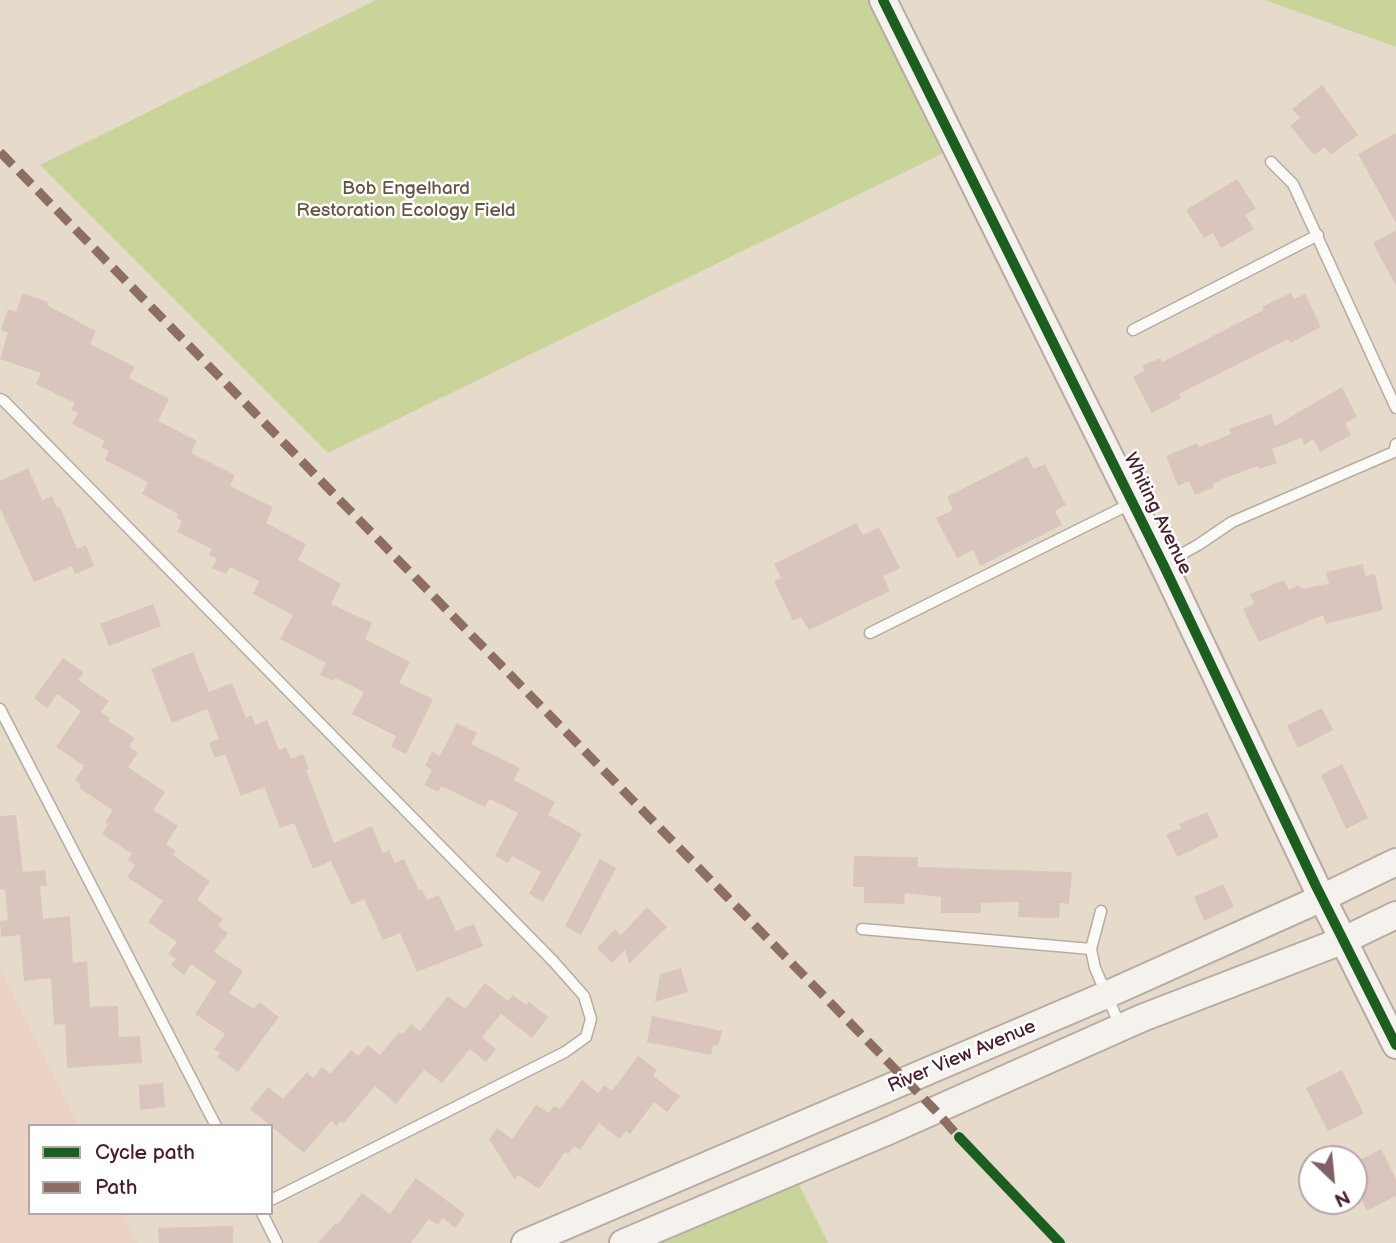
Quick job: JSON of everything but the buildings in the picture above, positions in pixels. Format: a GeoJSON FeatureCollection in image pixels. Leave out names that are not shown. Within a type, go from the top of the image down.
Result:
{"type":"FeatureCollection","features":[{"type":"Feature","properties":{"kind":"main road","name":"Whiting Avenue"},"geometry":{"type":"LineString","coordinates":[[883,0],[1163,564],[1322,898],[1396,1045]]}},
{"type":"Feature","properties":{"kind":"main road","name":"River View Avenue"},"geometry":{"type":"LineString","coordinates":[[525,1243],[1106,995],[1396,862]]}},
{"type":"Feature","properties":{"kind":"main road","name":"River View Avenue"},"geometry":{"type":"LineString","coordinates":[[623,1243],[886,1132],[1121,1028],[1344,940],[1396,915]]}},
{"type":"Feature","properties":{"kind":"lane"},"geometry":{"type":"LineString","coordinates":[[1271,162],[1293,184],[1396,408]]}},
{"type":"Feature","properties":{"kind":"lane"},"geometry":{"type":"LineString","coordinates":[[1133,330],[1318,235]]}},
{"type":"Feature","properties":{"kind":"lane"},"geometry":{"type":"LineString","coordinates":[[0,399],[506,913],[584,996],[591,1019],[586,1037],[565,1052],[273,1199]]}},
{"type":"Feature","properties":{"kind":"lane"},"geometry":{"type":"LineString","coordinates":[[1163,564],[1232,522],[1394,452],[1396,444]]}},
{"type":"Feature","properties":{"kind":"lane"},"geometry":{"type":"LineString","coordinates":[[870,633],[1133,503]]}},
{"type":"Feature","properties":{"kind":"lane"},"geometry":{"type":"LineString","coordinates":[[0,709],[215,1124]]}},
{"type":"Feature","properties":{"kind":"lane"},"geometry":{"type":"LineString","coordinates":[[1101,912],[1091,949],[1094,968],[1121,1028]]}},
{"type":"Feature","properties":{"kind":"lane"},"geometry":{"type":"LineString","coordinates":[[862,929],[1091,949]]}},
{"type":"Feature","properties":{"kind":"lane"},"geometry":{"type":"LineString","coordinates":[[263,1215],[277,1243]]}},
{"type":"Feature","properties":{"kind":"shaded area"},"geometry":{"type":"Polygon","coordinates":[[[0,968],[78,1124],[28,1124],[28,1215],[124,1215],[138,1243],[0,1243],[0,968]]]}},
{"type":"Feature","properties":{"kind":"green space","name":"Bob Engelhard Restoration Ecology Field"},"geometry":{"type":"Polygon","coordinates":[[[376,0],[883,0],[956,147],[328,453],[40,165],[376,0]]]}},
{"type":"Feature","properties":{"kind":"green space"},"geometry":{"type":"Polygon","coordinates":[[[1265,0],[1396,0],[1396,47],[1265,0]]]}},
{"type":"Feature","properties":{"kind":"green space"},"geometry":{"type":"Polygon","coordinates":[[[798,1183],[828,1243],[662,1243],[798,1183]]]}},
{"type":"Feature","properties":{"kind":"marked path"},"geometry":{"type":"LineString","coordinates":[[0,152],[959,1137]]}},
{"type":"Feature","properties":{"kind":"cycle path"},"geometry":{"type":"LineString","coordinates":[[883,0],[1163,564],[1316,886],[1396,1045]]}},
{"type":"Feature","properties":{"kind":"cycle path"},"geometry":{"type":"LineString","coordinates":[[959,1137],[1060,1243]]}}]}
